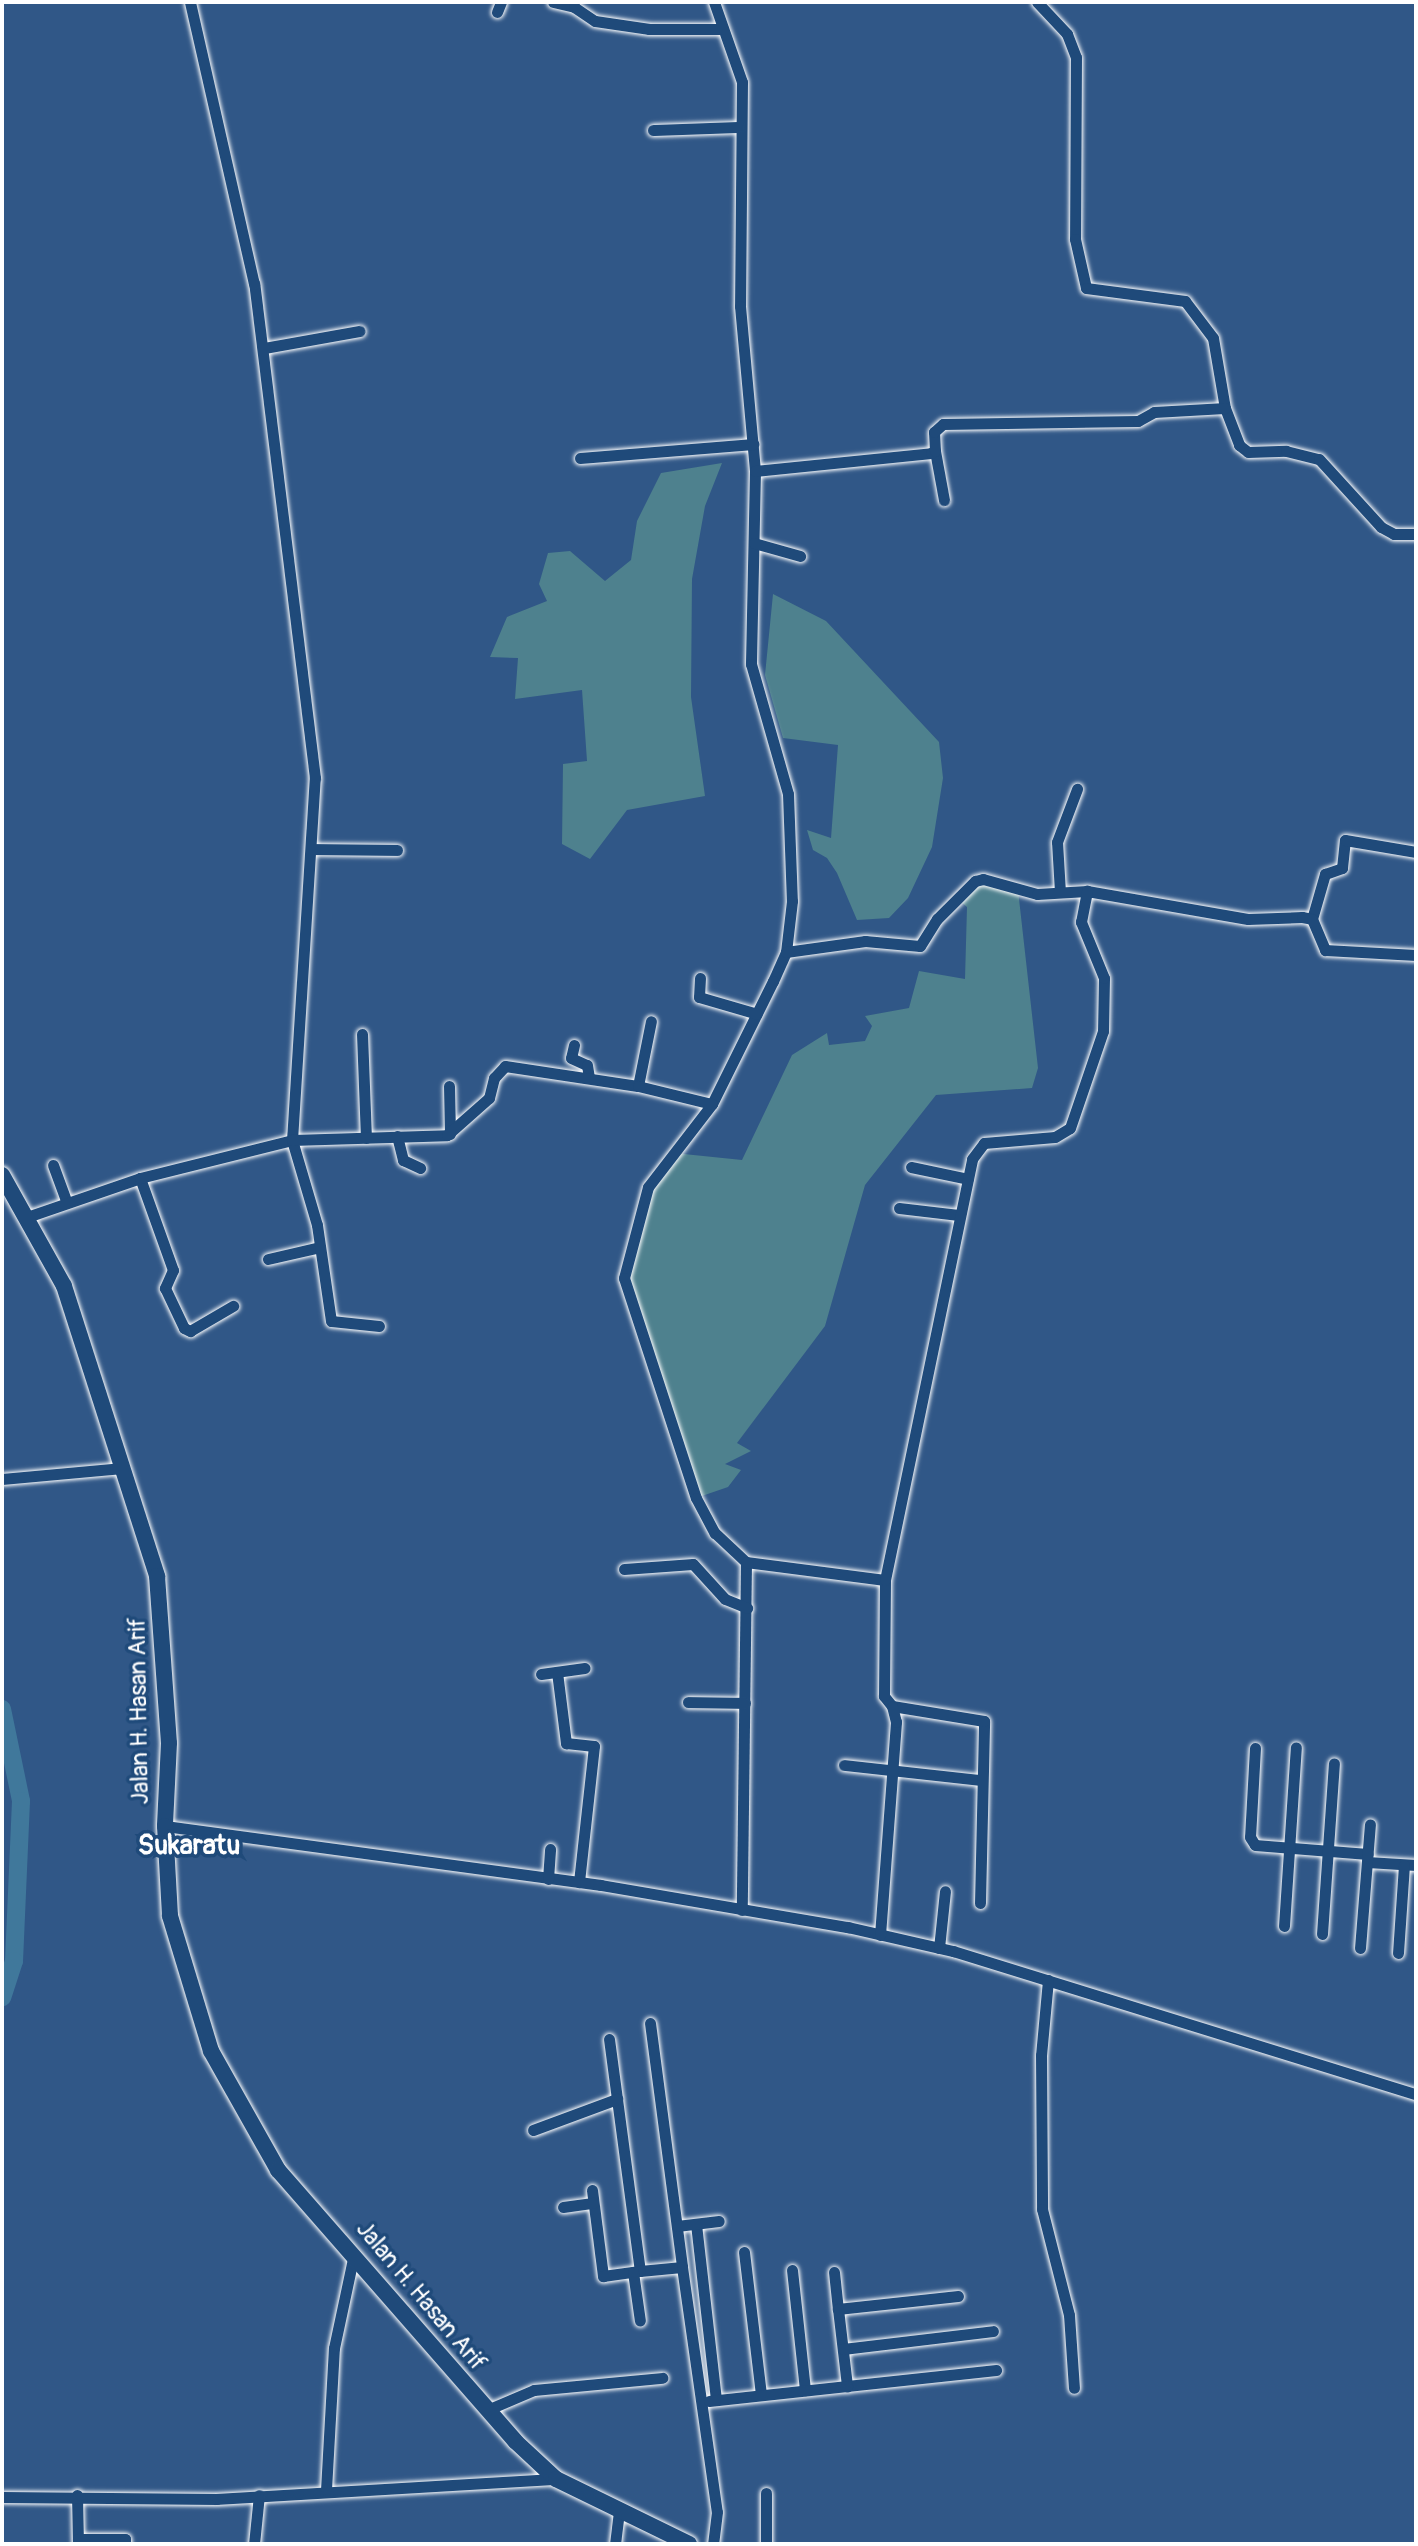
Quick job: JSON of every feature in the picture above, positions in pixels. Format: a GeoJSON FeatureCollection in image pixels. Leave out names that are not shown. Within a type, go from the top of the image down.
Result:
{"type":"FeatureCollection","features":[{"type":"Feature","properties":{"kind":"main road","name":"Jalan H. Hasan Arif"},"geometry":{"type":"LineString","coordinates":[[2,1175],[27,1217],[75,1316],[151,1556],[161,1607],[169,1743],[165,1826],[170,1916],[211,2051],[266,2154],[355,2253],[487,2410],[556,2479],[689,2544]]}},
{"type":"Feature","properties":{"kind":"street"},"geometry":{"type":"LineString","coordinates":[[190,2],[231,172],[264,348],[312,749],[313,849],[292,1140],[320,1247],[331,1321],[379,1326]]}},
{"type":"Feature","properties":{"kind":"street"},"geometry":{"type":"LineString","coordinates":[[553,2],[574,7],[595,21],[649,29],[723,29]]}},
{"type":"Feature","properties":{"kind":"street"},"geometry":{"type":"LineString","coordinates":[[714,2],[742,82],[739,127],[740,306],[755,471],[751,664],[788,794],[792,901],[786,952],[712,1104],[648,1187],[624,1287],[696,1498],[715,1533],[746,1562],[885,1580]]}},
{"type":"Feature","properties":{"kind":"street"},"geometry":{"type":"LineString","coordinates":[[1037,2],[1067,34],[1076,57],[1075,239],[1078,268],[1089,291],[1185,301],[1213,338],[1225,408],[1244,450],[1286,451],[1319,459],[1381,527],[1394,534],[1416,534]]}},
{"type":"Feature","properties":{"kind":"street"},"geometry":{"type":"LineString","coordinates":[[653,130],[739,127]]}},
{"type":"Feature","properties":{"kind":"street"},"geometry":{"type":"LineString","coordinates":[[264,348],[359,331]]}},
{"type":"Feature","properties":{"kind":"street"},"geometry":{"type":"LineString","coordinates":[[944,500],[928,453],[934,432],[943,424],[1138,421],[1154,412],[1225,408]]}},
{"type":"Feature","properties":{"kind":"street"},"geometry":{"type":"LineString","coordinates":[[580,458],[753,444]]}},
{"type":"Feature","properties":{"kind":"street"},"geometry":{"type":"LineString","coordinates":[[755,471],[928,453]]}},
{"type":"Feature","properties":{"kind":"street"},"geometry":{"type":"LineString","coordinates":[[754,543],[800,556]]}},
{"type":"Feature","properties":{"kind":"street"},"geometry":{"type":"LineString","coordinates":[[1060,892],[1057,842],[1077,789]]}},
{"type":"Feature","properties":{"kind":"street"},"geometry":{"type":"LineString","coordinates":[[1416,852],[1345,840],[1342,868],[1325,874],[1312,919],[1325,950],[1416,955]]}},
{"type":"Feature","properties":{"kind":"street"},"geometry":{"type":"LineString","coordinates":[[313,849],[397,850]]}},
{"type":"Feature","properties":{"kind":"street"},"geometry":{"type":"LineString","coordinates":[[786,952],[865,941],[920,946],[937,919],[975,881],[1026,892],[1087,891],[1248,919],[1312,919]]}},
{"type":"Feature","properties":{"kind":"street"},"geometry":{"type":"LineString","coordinates":[[880,1935],[896,1722],[892,1706],[883,1694],[885,1580],[972,1159],[984,1143],[1060,1136],[1106,1011],[1102,966],[1081,922],[1087,891]]}},
{"type":"Feature","properties":{"kind":"street"},"geometry":{"type":"LineString","coordinates":[[700,978],[699,997],[757,1014]]}},
{"type":"Feature","properties":{"kind":"street"},"geometry":{"type":"LineString","coordinates":[[638,1086],[651,1021]]}},
{"type":"Feature","properties":{"kind":"street"},"geometry":{"type":"LineString","coordinates":[[362,1034],[366,1138]]}},
{"type":"Feature","properties":{"kind":"street"},"geometry":{"type":"LineString","coordinates":[[574,1045],[571,1058],[587,1065],[589,1078]]}},
{"type":"Feature","properties":{"kind":"street"},"geometry":{"type":"LineString","coordinates":[[27,1217],[140,1178],[292,1140],[450,1134],[489,1098],[494,1078],[505,1066],[638,1086],[712,1104]]}},
{"type":"Feature","properties":{"kind":"street"},"geometry":{"type":"LineString","coordinates":[[449,1086],[450,1134]]}},
{"type":"Feature","properties":{"kind":"street"},"geometry":{"type":"LineString","coordinates":[[397,1136],[403,1160],[420,1168]]}},
{"type":"Feature","properties":{"kind":"street"},"geometry":{"type":"LineString","coordinates":[[53,1165],[67,1203]]}},
{"type":"Feature","properties":{"kind":"street"},"geometry":{"type":"LineString","coordinates":[[911,1167],[968,1179]]}},
{"type":"Feature","properties":{"kind":"street"},"geometry":{"type":"LineString","coordinates":[[140,1178],[173,1270],[165,1288],[184,1328],[190,1331],[233,1306]]}},
{"type":"Feature","properties":{"kind":"street"},"geometry":{"type":"LineString","coordinates":[[899,1208],[959,1215]]}},
{"type":"Feature","properties":{"kind":"street"},"geometry":{"type":"LineString","coordinates":[[268,1259],[320,1247]]}},
{"type":"Feature","properties":{"kind":"street"},"geometry":{"type":"LineString","coordinates":[[2,1479],[122,1468]]}},
{"type":"Feature","properties":{"kind":"street"},"geometry":{"type":"LineString","coordinates":[[742,1910],[746,1562]]}},
{"type":"Feature","properties":{"kind":"street"},"geometry":{"type":"LineString","coordinates":[[624,1569],[693,1564],[725,1599],[747,1608]]}},
{"type":"Feature","properties":{"kind":"street"},"geometry":{"type":"LineString","coordinates":[[541,1674],[585,1668]]}},
{"type":"Feature","properties":{"kind":"street"},"geometry":{"type":"LineString","coordinates":[[557,1672],[566,1743],[594,1746],[579,1882]]}},
{"type":"Feature","properties":{"kind":"street"},"geometry":{"type":"LineString","coordinates":[[688,1702],[745,1703]]}},
{"type":"Feature","properties":{"kind":"street"},"geometry":{"type":"LineString","coordinates":[[892,1706],[983,1719],[980,1903]]}},
{"type":"Feature","properties":{"kind":"street"},"geometry":{"type":"LineString","coordinates":[[1284,1926],[1296,1747]]}},
{"type":"Feature","properties":{"kind":"street"},"geometry":{"type":"LineString","coordinates":[[1255,1748],[1251,1841],[1410,1865],[1398,1953]]}},
{"type":"Feature","properties":{"kind":"street"},"geometry":{"type":"LineString","coordinates":[[1322,1934],[1334,1763]]}},
{"type":"Feature","properties":{"kind":"street"},"geometry":{"type":"LineString","coordinates":[[844,1765],[980,1780]]}},
{"type":"Feature","properties":{"kind":"street"},"geometry":{"type":"LineString","coordinates":[[1360,1948],[1370,1824]]}},
{"type":"Feature","properties":{"kind":"street"},"geometry":{"type":"LineString","coordinates":[[165,1826],[579,1882],[880,1935],[939,1948],[1048,1980],[1416,2094]]}},
{"type":"Feature","properties":{"kind":"street"},"geometry":{"type":"LineString","coordinates":[[548,1879],[550,1849]]}},
{"type":"Feature","properties":{"kind":"street"},"geometry":{"type":"LineString","coordinates":[[939,1948],[945,1891]]}},
{"type":"Feature","properties":{"kind":"street"},"geometry":{"type":"LineString","coordinates":[[1048,1980],[1041,2055],[1042,2209],[1069,2315],[1074,2388]]}},
{"type":"Feature","properties":{"kind":"street"},"geometry":{"type":"LineString","coordinates":[[650,2023],[717,2512],[713,2544]]}},
{"type":"Feature","properties":{"kind":"street"},"geometry":{"type":"LineString","coordinates":[[609,2039],[640,2321]]}},
{"type":"Feature","properties":{"kind":"street"},"geometry":{"type":"LineString","coordinates":[[533,2130],[617,2099]]}},
{"type":"Feature","properties":{"kind":"street"},"geometry":{"type":"LineString","coordinates":[[592,2190],[603,2276],[682,2267]]}},
{"type":"Feature","properties":{"kind":"street"},"geometry":{"type":"LineString","coordinates":[[563,2207],[593,2203]]}},
{"type":"Feature","properties":{"kind":"street"},"geometry":{"type":"LineString","coordinates":[[677,2226],[719,2221]]}},
{"type":"Feature","properties":{"kind":"street"},"geometry":{"type":"LineString","coordinates":[[696,2224],[716,2400]]}},
{"type":"Feature","properties":{"kind":"street"},"geometry":{"type":"LineString","coordinates":[[744,2252],[761,2395]]}},
{"type":"Feature","properties":{"kind":"street"},"geometry":{"type":"LineString","coordinates":[[326,2490],[334,2348],[355,2253]]}},
{"type":"Feature","properties":{"kind":"street"},"geometry":{"type":"LineString","coordinates":[[792,2270],[805,2390]]}},
{"type":"Feature","properties":{"kind":"street"},"geometry":{"type":"LineString","coordinates":[[834,2272],[847,2386]]}},
{"type":"Feature","properties":{"kind":"street"},"geometry":{"type":"LineString","coordinates":[[838,2309],[958,2296]]}},
{"type":"Feature","properties":{"kind":"street"},"geometry":{"type":"LineString","coordinates":[[843,2349],[993,2331]]}},
{"type":"Feature","properties":{"kind":"street"},"geometry":{"type":"LineString","coordinates":[[702,2402],[996,2370]]}},
{"type":"Feature","properties":{"kind":"street"},"geometry":{"type":"LineString","coordinates":[[487,2410],[534,2390],[662,2378]]}},
{"type":"Feature","properties":{"kind":"street"},"geometry":{"type":"LineString","coordinates":[[2,2497],[259,2495],[556,2479]]}},
{"type":"Feature","properties":{"kind":"street"},"geometry":{"type":"LineString","coordinates":[[766,2493],[766,2544]]}},
{"type":"Feature","properties":{"kind":"street"},"geometry":{"type":"LineString","coordinates":[[77,2495],[78,2542],[125,2539],[125,2544]]}},
{"type":"Feature","properties":{"kind":"street"},"geometry":{"type":"LineString","coordinates":[[254,2544],[259,2495]]}},
{"type":"Feature","properties":{"kind":"street"},"geometry":{"type":"LineString","coordinates":[[615,2544],[619,2512]]}},
{"type":"Feature","properties":{"kind":"green space"},"geometry":{"type":"Polygon","coordinates":[[[722,463],[705,506],[692,579],[691,697],[705,796],[627,810],[590,859],[562,844],[563,764],[587,761],[582,690],[515,699],[518,658],[490,657],[507,617],[547,601],[539,584],[548,553],[570,551],[605,581],[631,560],[637,521],[661,473],[722,463]]]}},
{"type":"Feature","properties":{"kind":"green space"},"geometry":{"type":"Polygon","coordinates":[[[773,594],[826,621],[939,742],[943,778],[932,847],[908,898],[889,918],[857,920],[837,873],[827,858],[813,850],[807,830],[831,838],[838,745],[783,738],[765,675],[773,594]]]}},
{"type":"Feature","properties":{"kind":"green space"},"geometry":{"type":"Polygon","coordinates":[[[979,880],[1018,890],[1038,1068],[1032,1088],[936,1095],[865,1185],[825,1326],[737,1443],[751,1451],[725,1464],[741,1470],[728,1487],[696,1498],[624,1287],[643,1198],[674,1153],[742,1160],[792,1055],[827,1033],[829,1045],[865,1041],[872,1026],[865,1016],[909,1008],[919,971],[965,979],[967,907],[959,900],[979,880]]]}},
{"type":"Feature","properties":{"kind":"waterway"},"geometry":{"type":"LineString","coordinates":[[2,1709],[21,1801],[14,1961],[2,1997]]}},
{"type":"Feature","properties":{"kind":"district","name":"Sukaratu"},"geometry":{"type":"Point","coordinates":[189,1846]}}]}
